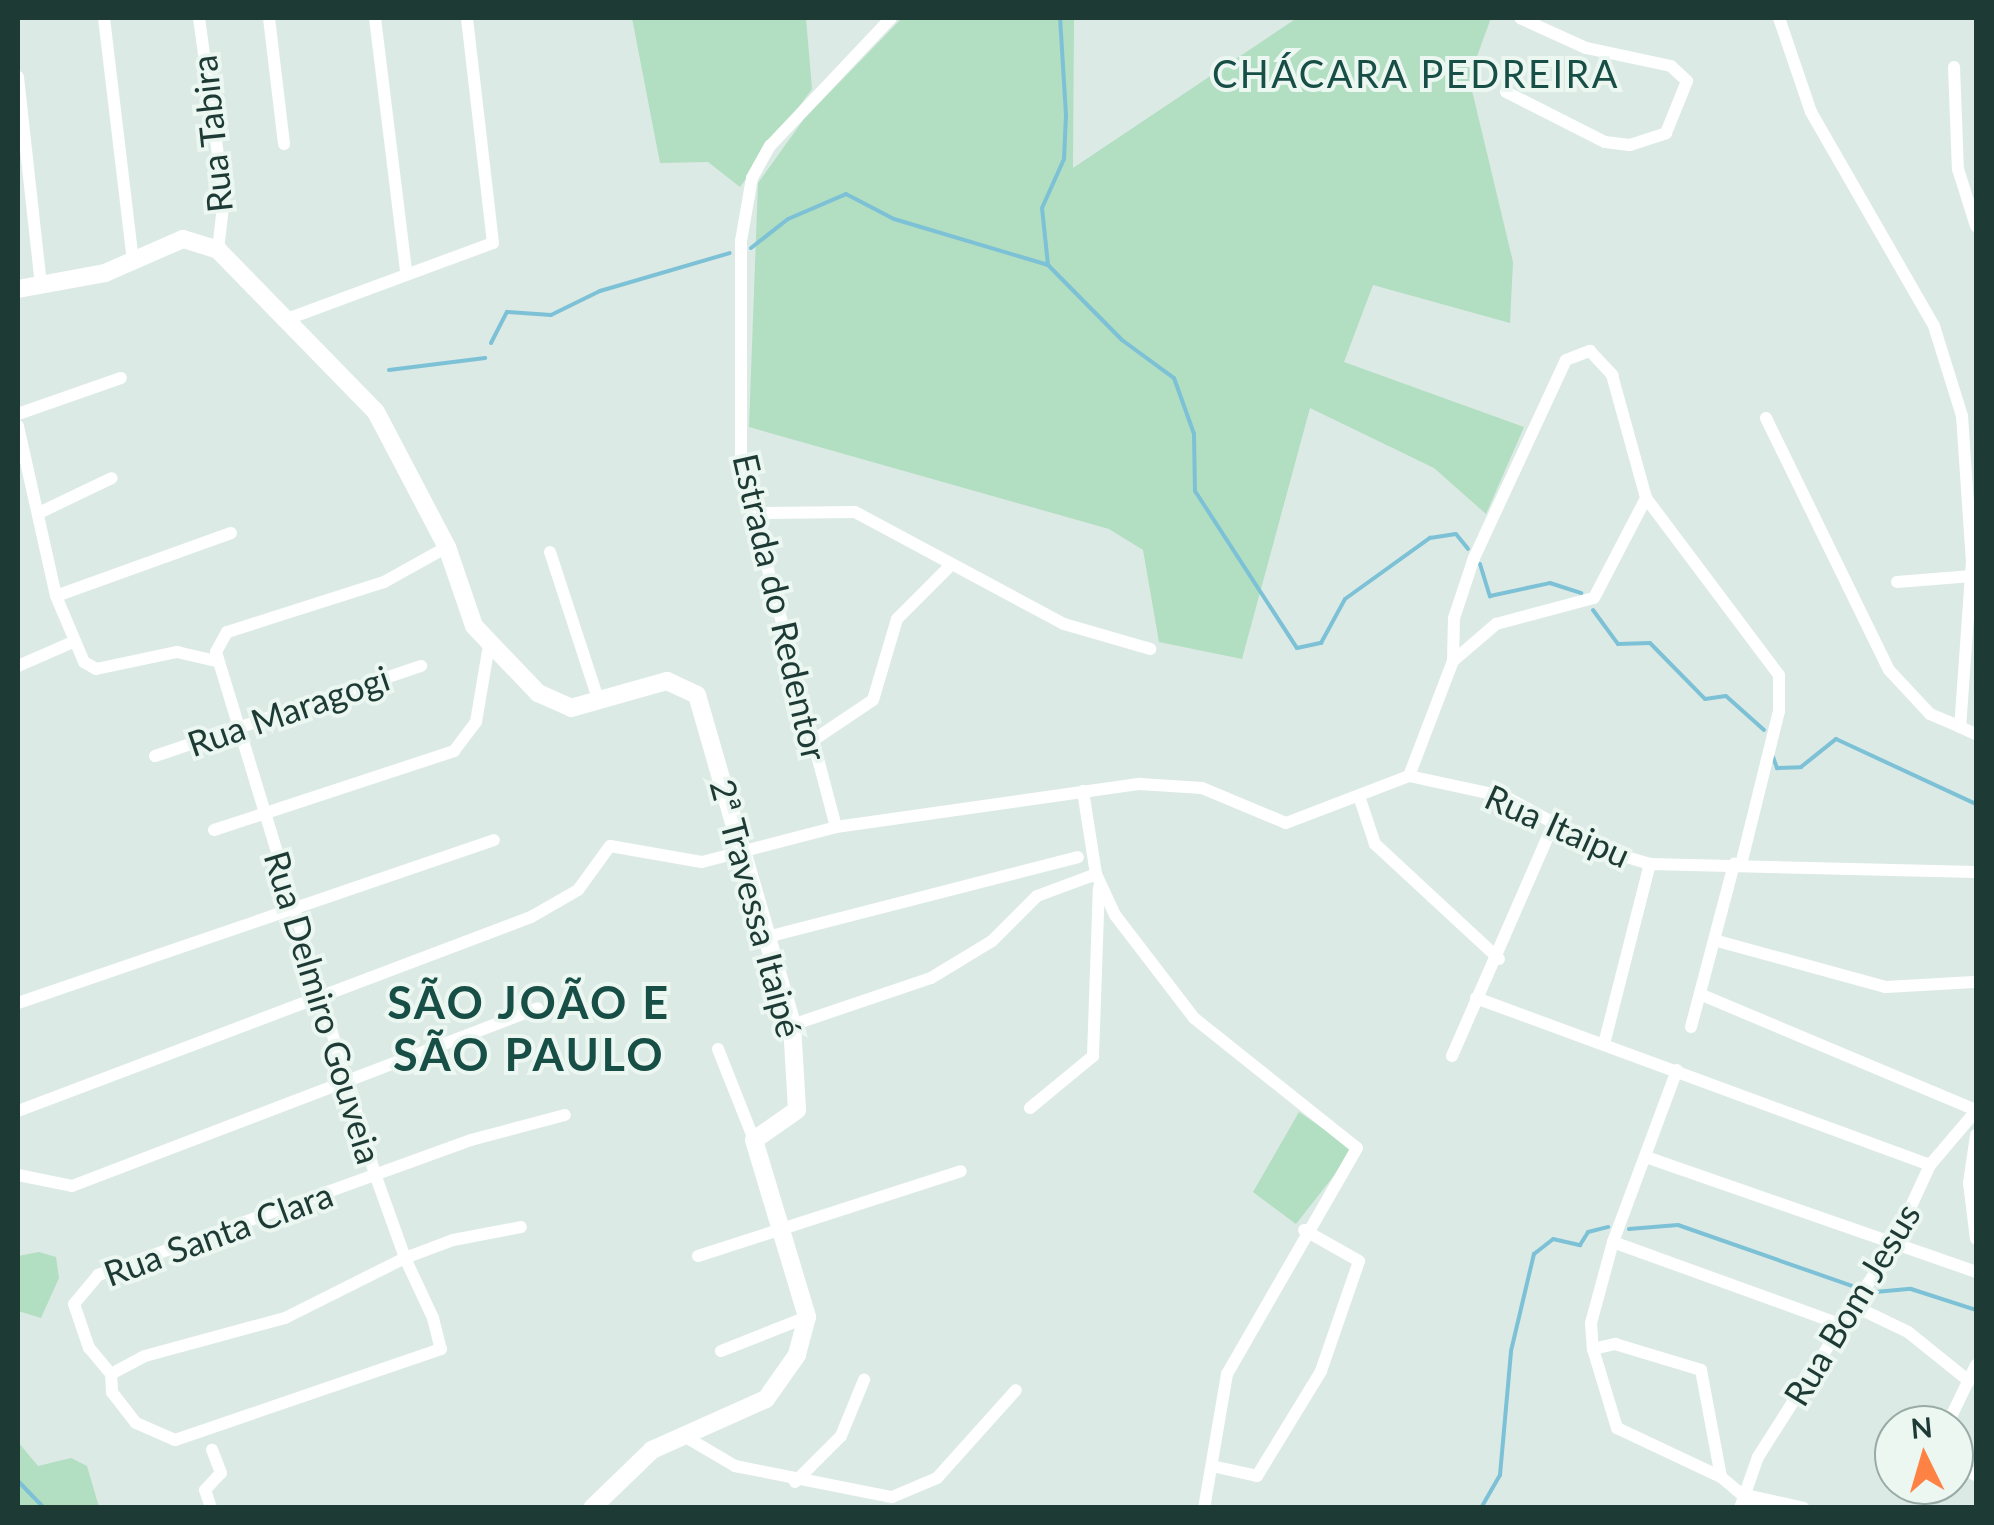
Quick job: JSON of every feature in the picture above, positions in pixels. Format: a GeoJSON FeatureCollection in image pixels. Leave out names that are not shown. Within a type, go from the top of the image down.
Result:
{"type":"FeatureCollection","features":[{"type":"Feature","properties":{"kind":"street"},"geometry":{"type":"LineString","coordinates":[[104,18],[133,261]]}},
{"type":"Feature","properties":{"kind":"street","name":"Rua Tabira"},"geometry":{"type":"LineString","coordinates":[[199,18],[224,198],[218,250]]}},
{"type":"Feature","properties":{"kind":"street"},"geometry":{"type":"LineString","coordinates":[[270,18],[284,144]]}},
{"type":"Feature","properties":{"kind":"street"},"geometry":{"type":"LineString","coordinates":[[375,18],[406,272]]}},
{"type":"Feature","properties":{"kind":"street"},"geometry":{"type":"LineString","coordinates":[[290,318],[493,242],[466,18]]}},
{"type":"Feature","properties":{"kind":"street","name":"Estrada do Redentor"},"geometry":{"type":"LineString","coordinates":[[836,827],[754,513],[740,434],[740,241],[752,178],[780,136],[891,18]]}},
{"type":"Feature","properties":{"kind":"street"},"geometry":{"type":"LineString","coordinates":[[1506,92],[1605,142],[1630,146],[1666,132],[1688,82],[1671,66],[1586,48],[1520,18]]}},
{"type":"Feature","properties":{"kind":"street"},"geometry":{"type":"LineString","coordinates":[[1779,18],[1811,112],[1934,326],[1971,426],[1972,576],[1960,727]]}},
{"type":"Feature","properties":{"kind":"street"},"geometry":{"type":"LineString","coordinates":[[1954,68],[1958,169],[1976,226]]}},
{"type":"Feature","properties":{"kind":"street"},"geometry":{"type":"LineString","coordinates":[[18,77],[42,285]]}},
{"type":"Feature","properties":{"kind":"street"},"geometry":{"type":"LineString","coordinates":[[18,289],[133,261],[190,238],[218,250]]}},
{"type":"Feature","properties":{"kind":"street","name":"2ª Travessa Itaipé"},"geometry":{"type":"LineString","coordinates":[[218,250],[290,318],[376,412],[448,547],[489,645],[548,702],[599,702],[666,681],[692,688],[792,1025],[797,1110],[754,1140]]}},
{"type":"Feature","properties":{"kind":"street"},"geometry":{"type":"LineString","coordinates":[[18,1111],[326,998],[541,912],[578,890],[610,846],[688,863],[836,827],[1083,791],[1175,783],[1286,822],[1408,776],[1452,661],[1454,618],[1474,558],[1576,352],[1598,355],[1612,375],[1646,498],[1782,687],[1721,942],[1691,1027]]}},
{"type":"Feature","properties":{"kind":"street"},"geometry":{"type":"LineString","coordinates":[[18,414],[122,378]]}},
{"type":"Feature","properties":{"kind":"street"},"geometry":{"type":"LineString","coordinates":[[1766,418],[1888,670],[1930,714],[1976,734]]}},
{"type":"Feature","properties":{"kind":"street"},"geometry":{"type":"LineString","coordinates":[[18,426],[44,511],[56,596],[71,643],[96,669],[177,652],[216,661],[227,632],[384,582],[448,547]]}},
{"type":"Feature","properties":{"kind":"street"},"geometry":{"type":"LineString","coordinates":[[44,511],[112,478]]}},
{"type":"Feature","properties":{"kind":"street"},"geometry":{"type":"LineString","coordinates":[[1452,661],[1496,624],[1599,593],[1646,498]]}},
{"type":"Feature","properties":{"kind":"street"},"geometry":{"type":"LineString","coordinates":[[754,513],[844,508],[948,568],[1064,624],[1150,648]]}},
{"type":"Feature","properties":{"kind":"street"},"geometry":{"type":"LineString","coordinates":[[56,596],[230,533]]}},
{"type":"Feature","properties":{"kind":"street"},"geometry":{"type":"LineString","coordinates":[[550,552],[599,702]]}},
{"type":"Feature","properties":{"kind":"street"},"geometry":{"type":"LineString","coordinates":[[812,742],[873,700],[897,619],[948,568]]}},
{"type":"Feature","properties":{"kind":"street"},"geometry":{"type":"LineString","coordinates":[[1897,582],[1972,576]]}},
{"type":"Feature","properties":{"kind":"street"},"geometry":{"type":"LineString","coordinates":[[18,666],[71,643]]}},
{"type":"Feature","properties":{"kind":"street"},"geometry":{"type":"LineString","coordinates":[[214,830],[265,818],[454,751],[476,722],[489,645]]}},
{"type":"Feature","properties":{"kind":"street","name":"Rua Delmiro Gouveia"},"geometry":{"type":"LineString","coordinates":[[111,1374],[136,1423],[174,1440],[441,1348],[375,1174],[355,1084],[235,730],[216,661]]}},
{"type":"Feature","properties":{"kind":"street","name":"Rua Maragogi"},"geometry":{"type":"LineString","coordinates":[[155,756],[421,666]]}},
{"type":"Feature","properties":{"kind":"street","name":"Rua Itaipu"},"geometry":{"type":"LineString","coordinates":[[1408,776],[1506,797],[1554,823],[1650,864],[1976,872]]}},
{"type":"Feature","properties":{"kind":"street"},"geometry":{"type":"LineString","coordinates":[[1030,1108],[1093,1056],[1098,880],[1083,791]]}},
{"type":"Feature","properties":{"kind":"street"},"geometry":{"type":"LineString","coordinates":[[1359,796],[1375,844],[1499,959]]}},
{"type":"Feature","properties":{"kind":"street"},"geometry":{"type":"LineString","coordinates":[[1452,1056],[1476,998],[1499,959],[1554,823]]}},
{"type":"Feature","properties":{"kind":"street"},"geometry":{"type":"LineString","coordinates":[[18,1003],[494,840]]}},
{"type":"Feature","properties":{"kind":"street"},"geometry":{"type":"LineString","coordinates":[[768,936],[1078,857]]}},
{"type":"Feature","properties":{"kind":"street"},"geometry":{"type":"LineString","coordinates":[[1604,1044],[1650,864]]}},
{"type":"Feature","properties":{"kind":"street"},"geometry":{"type":"LineString","coordinates":[[792,1025],[931,978],[992,941],[1037,896],[1098,880]]}},
{"type":"Feature","properties":{"kind":"street"},"geometry":{"type":"LineString","coordinates":[[1098,880],[1194,1018],[1357,1148],[1304,1230],[1227,1374],[1204,1508]]}},
{"type":"Feature","properties":{"kind":"street"},"geometry":{"type":"LineString","coordinates":[[1721,942],[1886,987],[1974,982]]}},
{"type":"Feature","properties":{"kind":"street"},"geometry":{"type":"LineString","coordinates":[[1702,995],[1976,1110]]}},
{"type":"Feature","properties":{"kind":"street"},"geometry":{"type":"LineString","coordinates":[[1476,998],[1930,1165]]}},
{"type":"Feature","properties":{"kind":"street"},"geometry":{"type":"LineString","coordinates":[[18,1175],[72,1186],[355,1084],[536,1008]]}},
{"type":"Feature","properties":{"kind":"street"},"geometry":{"type":"LineString","coordinates":[[592,1508],[652,1450],[766,1399],[798,1355],[807,1317],[754,1140],[718,1048]]}},
{"type":"Feature","properties":{"kind":"street"},"geometry":{"type":"LineString","coordinates":[[1677,1070],[1613,1242],[1590,1322],[1593,1349],[1617,1428],[1721,1477],[1741,1501],[1758,1508]]}},
{"type":"Feature","properties":{"kind":"street","name":"Rua Bom Jesus"},"geometry":{"type":"LineString","coordinates":[[1741,1501],[1894,1243],[1930,1165],[1976,1110]]}},
{"type":"Feature","properties":{"kind":"street","name":"Rua Santa Clara"},"geometry":{"type":"LineString","coordinates":[[111,1374],[78,1320],[86,1283],[375,1174],[565,1115]]}},
{"type":"Feature","properties":{"kind":"street"},"geometry":{"type":"LineString","coordinates":[[1976,1135],[1970,1212],[1976,1240]]}},
{"type":"Feature","properties":{"kind":"street"},"geometry":{"type":"LineString","coordinates":[[1646,1157],[1976,1272]]}},
{"type":"Feature","properties":{"kind":"street"},"geometry":{"type":"LineString","coordinates":[[698,1256],[961,1171]]}},
{"type":"Feature","properties":{"kind":"street"},"geometry":{"type":"LineString","coordinates":[[111,1374],[146,1356],[270,1323],[404,1258],[520,1227]]}},
{"type":"Feature","properties":{"kind":"street"},"geometry":{"type":"LineString","coordinates":[[1212,1466],[1258,1476],[1321,1371],[1359,1262],[1304,1230]]}},
{"type":"Feature","properties":{"kind":"street"},"geometry":{"type":"LineString","coordinates":[[1613,1242],[1842,1326]]}},
{"type":"Feature","properties":{"kind":"street"},"geometry":{"type":"LineString","coordinates":[[1854,1306],[1908,1332],[1969,1381]]}},
{"type":"Feature","properties":{"kind":"street"},"geometry":{"type":"LineString","coordinates":[[721,1351],[807,1317]]}},
{"type":"Feature","properties":{"kind":"street"},"geometry":{"type":"LineString","coordinates":[[1593,1349],[1616,1344],[1702,1370],[1721,1477]]}},
{"type":"Feature","properties":{"kind":"street"},"geometry":{"type":"LineString","coordinates":[[1957,1405],[1976,1365]]}},
{"type":"Feature","properties":{"kind":"street"},"geometry":{"type":"LineString","coordinates":[[795,1482],[841,1436],[864,1380]]}},
{"type":"Feature","properties":{"kind":"street"},"geometry":{"type":"LineString","coordinates":[[684,1436],[735,1466],[876,1498],[926,1487],[1016,1390]]}},
{"type":"Feature","properties":{"kind":"street"},"geometry":{"type":"LineString","coordinates":[[211,1508],[205,1490],[221,1473],[212,1450]]}},
{"type":"Feature","properties":{"kind":"street"},"geometry":{"type":"LineString","coordinates":[[1741,1501],[1804,1508]]}},
{"type":"Feature","properties":{"kind":"green space"},"geometry":{"type":"Polygon","coordinates":[[[632,18],[806,18],[812,89],[740,187],[708,162],[660,163],[632,18]]]}},
{"type":"Feature","properties":{"kind":"green space"},"geometry":{"type":"Polygon","coordinates":[[[902,18],[1074,18],[1073,168],[1297,18],[1491,18],[1469,78],[1513,262],[1510,323],[1373,285],[1344,362],[1524,427],[1486,514],[1434,468],[1310,408],[1242,659],[1159,642],[1143,550],[1109,529],[749,427],[758,183],[804,119],[902,18]]]}},
{"type":"Feature","properties":{"kind":"green space"},"geometry":{"type":"Polygon","coordinates":[[[1299,1112],[1354,1150],[1296,1224],[1253,1192],[1299,1112]]]}},
{"type":"Feature","properties":{"kind":"green space"},"geometry":{"type":"Polygon","coordinates":[[[39,1252],[56,1257],[59,1278],[41,1318],[18,1311],[18,1256],[39,1252]]]}},
{"type":"Feature","properties":{"kind":"green space"},"geometry":{"type":"Polygon","coordinates":[[[18,1442],[38,1466],[71,1458],[87,1466],[99,1507],[18,1507],[18,1442]]]}},
{"type":"Feature","properties":{"kind":"waterway"},"geometry":{"type":"LineString","coordinates":[[1048,265],[1042,208],[1064,159],[1066,115],[1060,18]]}},
{"type":"Feature","properties":{"kind":"waterway"},"geometry":{"type":"LineString","coordinates":[[751,248],[788,219],[846,194],[894,219],[1048,265],[1122,340],[1174,378],[1194,434],[1195,491],[1297,648],[1321,643],[1345,599],[1430,538],[1456,534],[1468,549]]}},
{"type":"Feature","properties":{"kind":"waterway"},"geometry":{"type":"LineString","coordinates":[[491,343],[507,312],[551,315],[600,291],[730,253]]}},
{"type":"Feature","properties":{"kind":"waterway"},"geometry":{"type":"LineString","coordinates":[[389,370],[485,358]]}},
{"type":"Feature","properties":{"kind":"waterway"},"geometry":{"type":"LineString","coordinates":[[1480,564],[1490,596],[1550,583],[1581,593]]}},
{"type":"Feature","properties":{"kind":"waterway"},"geometry":{"type":"LineString","coordinates":[[1593,610],[1618,644],[1650,643],[1705,699],[1726,696],[1764,730]]}},
{"type":"Feature","properties":{"kind":"waterway"},"geometry":{"type":"LineString","coordinates":[[1773,757],[1777,768],[1801,767],[1836,739],[1976,804]]}},
{"type":"Feature","properties":{"kind":"waterway"},"geometry":{"type":"LineString","coordinates":[[1629,1229],[1678,1225],[1855,1287]]}},
{"type":"Feature","properties":{"kind":"waterway"},"geometry":{"type":"LineString","coordinates":[[1481,1508],[1500,1475],[1511,1351],[1534,1254],[1553,1239],[1580,1245],[1588,1232],[1608,1227]]}},
{"type":"Feature","properties":{"kind":"waterway"},"geometry":{"type":"LineString","coordinates":[[1875,1292],[1911,1289],[1976,1310]]}},
{"type":"Feature","properties":{"kind":"waterway"},"geometry":{"type":"LineString","coordinates":[[18,1481],[44,1508]]}},
{"type":"Feature","properties":{"kind":"district","name":"CHÁCARA PEDREIRA"},"geometry":{"type":"Point","coordinates":[1416,74]}},
{"type":"Feature","properties":{"kind":"district","name":"SÃO JOÃO E SÃO PAULO"},"geometry":{"type":"Point","coordinates":[529,1029]}}]}
